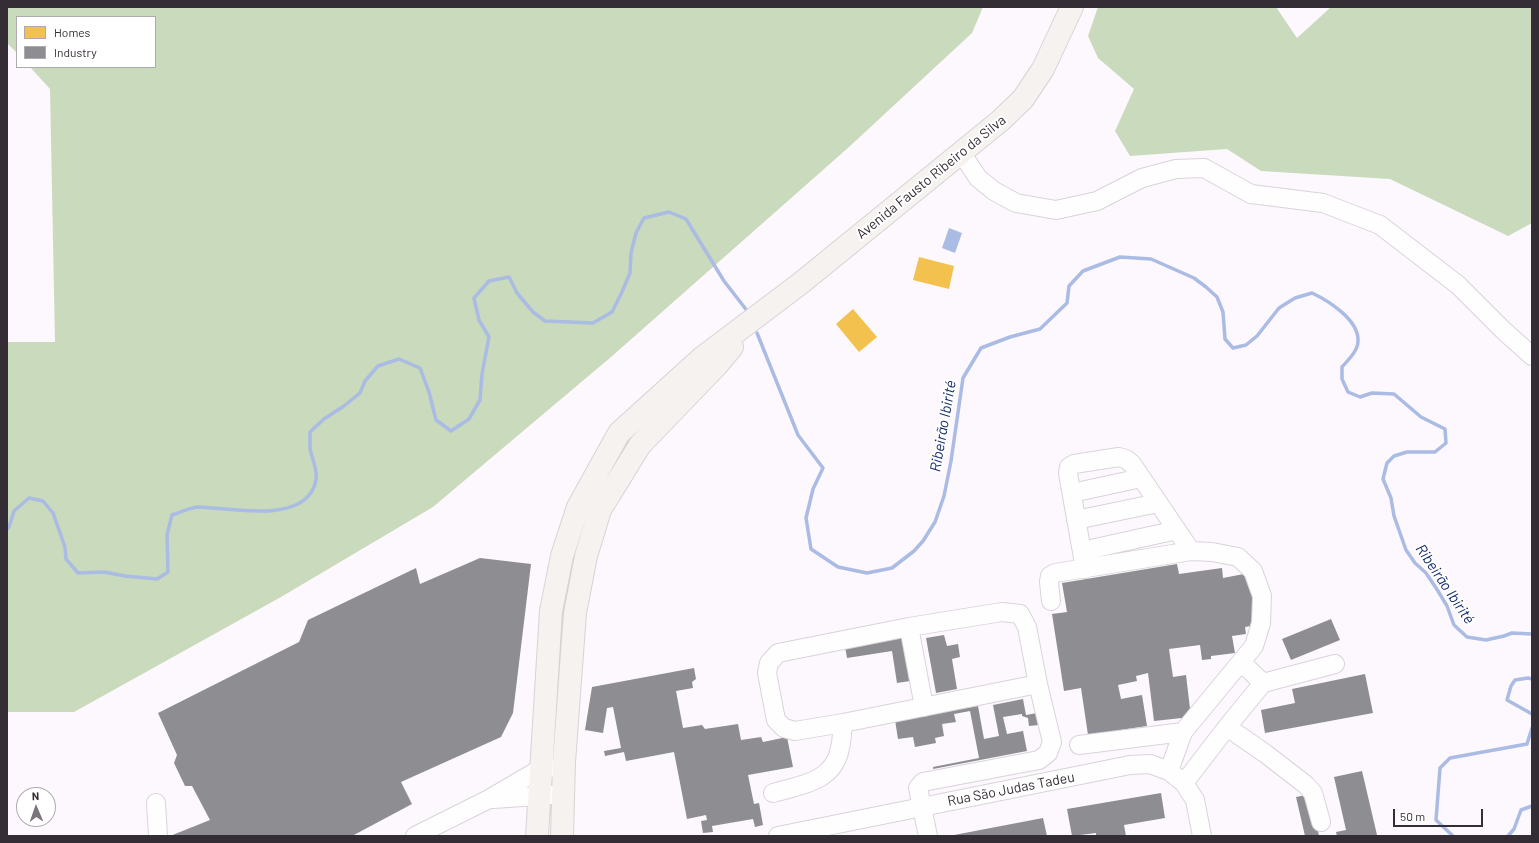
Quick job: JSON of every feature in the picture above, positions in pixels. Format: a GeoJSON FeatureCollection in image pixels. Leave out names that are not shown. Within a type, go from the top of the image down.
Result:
{"type":"FeatureCollection","features":[{"type":"Feature","properties":{"kind":"main road","name":"Avenida Fausto Ribeiro da Silva"},"geometry":{"type":"LineString","coordinates":[[756,318],[962,154],[1023,99],[1043,69],[1072,7]]}},
{"type":"Feature","properties":{"kind":"main road"},"geometry":{"type":"LineString","coordinates":[[537,836],[551,611],[562,556],[578,507],[619,433],[703,357],[756,318]]}},
{"type":"Feature","properties":{"kind":"main road"},"geometry":{"type":"LineString","coordinates":[[562,836],[564,767],[575,613],[586,556],[600,510],[640,445],[717,365],[756,318]]}},
{"type":"Feature","properties":{"kind":"main road"},"geometry":{"type":"LineString","coordinates":[[619,433],[640,445]]}},
{"type":"Feature","properties":{"kind":"street"},"geometry":{"type":"LineString","coordinates":[[962,154],[978,178],[994,191],[1016,203],[1056,210],[1097,201],[1142,178],[1176,169],[1204,168],[1251,194],[1323,203],[1380,225],[1458,286],[1504,332],[1532,356]]}},
{"type":"Feature","properties":{"kind":"street"},"geometry":{"type":"LineString","coordinates":[[1085,569],[1068,473],[1069,467],[1074,464],[1119,457],[1126,459],[1141,478],[1191,551]]}},
{"type":"Feature","properties":{"kind":"street"},"geometry":{"type":"LineString","coordinates":[[1072,493],[1141,478]]}},
{"type":"Feature","properties":{"kind":"street"},"geometry":{"type":"LineString","coordinates":[[1076,520],[1158,503]]}},
{"type":"Feature","properties":{"kind":"street"},"geometry":{"type":"LineString","coordinates":[[1082,550],[1177,530]]}},
{"type":"Feature","properties":{"kind":"street"},"geometry":{"type":"LineString","coordinates":[[1052,601],[1049,582],[1050,576],[1055,573],[1191,551],[1212,552],[1238,557],[1253,571],[1262,596],[1261,623],[1254,646],[1183,732],[1169,771]]}},
{"type":"Feature","properties":{"kind":"street"},"geometry":{"type":"LineString","coordinates":[[928,836],[918,788],[923,782],[1039,760],[1048,753],[1052,742],[1038,684],[1027,627],[1020,614],[1002,612],[909,627],[778,653],[769,663],[767,673],[776,720],[784,728],[795,731],[843,723],[1038,684]]}},
{"type":"Feature","properties":{"kind":"street"},"geometry":{"type":"LineString","coordinates":[[909,627],[924,707]]}},
{"type":"Feature","properties":{"kind":"street"},"geometry":{"type":"LineString","coordinates":[[1241,662],[1263,683]]}},
{"type":"Feature","properties":{"kind":"street"},"geometry":{"type":"LineString","coordinates":[[1184,783],[1263,683],[1335,664]]}},
{"type":"Feature","properties":{"kind":"street"},"geometry":{"type":"LineString","coordinates":[[773,793],[820,779],[833,767],[840,749],[843,723]]}},
{"type":"Feature","properties":{"kind":"street"},"geometry":{"type":"LineString","coordinates":[[1227,727],[1266,754],[1306,785],[1313,793],[1320,822]]}},
{"type":"Feature","properties":{"kind":"street"},"geometry":{"type":"LineString","coordinates":[[1079,745],[1183,732]]}},
{"type":"Feature","properties":{"kind":"street","name":"Rua São Judas Tadeu"},"geometry":{"type":"LineString","coordinates":[[778,836],[1130,765],[1150,764],[1169,771],[1184,783],[1195,800],[1202,836]]}},
{"type":"Feature","properties":{"kind":"street"},"geometry":{"type":"LineString","coordinates":[[415,836],[489,799],[542,768],[564,767]]}},
{"type":"Feature","properties":{"kind":"street"},"geometry":{"type":"LineString","coordinates":[[489,799],[563,794]]}},
{"type":"Feature","properties":{"kind":"street"},"geometry":{"type":"LineString","coordinates":[[156,803],[158,836]]}},
{"type":"Feature","properties":{"kind":"green space"},"geometry":{"type":"Polygon","coordinates":[[[7,7],[983,7],[972,33],[849,147],[611,357],[433,507],[281,597],[74,712],[7,712],[7,342],[55,342],[50,89],[31,68],[156,68],[156,16],[16,16],[16,52],[7,43],[7,7]]]}},
{"type":"Feature","properties":{"kind":"green space"},"geometry":{"type":"Polygon","coordinates":[[[1098,7],[1276,7],[1297,38],[1331,7],[1532,7],[1532,223],[1508,236],[1390,179],[1261,171],[1227,149],[1130,156],[1115,131],[1134,89],[1098,58],[1088,36],[1098,7]]]}},
{"type":"Feature","properties":{"kind":"water"},"geometry":{"type":"Polygon","coordinates":[[[949,228],[962,233],[955,253],[942,248],[949,228]]]}},
{"type":"Feature","properties":{"kind":"building: Homes"},"geometry":{"type":"Polygon","coordinates":[[[919,257],[954,266],[949,289],[913,280],[919,257]]]}},
{"type":"Feature","properties":{"kind":"building: Homes"},"geometry":{"type":"Polygon","coordinates":[[[853,309],[877,337],[859,352],[836,324],[853,309]]]}},
{"type":"Feature","properties":{"kind":"building: Industry"},"geometry":{"type":"Polygon","coordinates":[[[480,558],[531,564],[513,713],[501,737],[401,782],[412,804],[352,836],[170,836],[210,820],[192,786],[185,786],[174,763],[177,755],[158,713],[299,642],[308,620],[416,568],[420,584],[480,558]]]}},
{"type":"Feature","properties":{"kind":"building: Industry"},"geometry":{"type":"Polygon","coordinates":[[[1177,564],[1179,574],[1222,568],[1223,578],[1249,573],[1257,625],[1245,627],[1246,634],[1232,636],[1235,653],[1211,656],[1211,659],[1202,660],[1200,645],[1169,649],[1173,677],[1186,675],[1191,717],[1154,721],[1148,673],[1136,676],[1137,681],[1118,685],[1121,699],[1142,695],[1147,726],[1088,735],[1081,688],[1064,691],[1052,614],[1067,612],[1062,583],[1177,564]]]}},
{"type":"Feature","properties":{"kind":"building: Industry"},"geometry":{"type":"Polygon","coordinates":[[[1331,619],[1340,640],[1291,660],[1282,639],[1331,619]]]}},
{"type":"Feature","properties":{"kind":"building: Industry"},"geometry":{"type":"Polygon","coordinates":[[[902,632],[910,681],[897,683],[892,651],[847,658],[844,641],[902,632]]]}},
{"type":"Feature","properties":{"kind":"building: Industry"},"geometry":{"type":"Polygon","coordinates":[[[944,635],[947,646],[958,644],[960,657],[952,659],[957,689],[936,693],[926,638],[944,635]]]}},
{"type":"Feature","properties":{"kind":"building: Industry"},"geometry":{"type":"Polygon","coordinates":[[[694,668],[696,679],[692,682],[693,688],[676,691],[683,728],[702,725],[705,729],[738,724],[741,740],[761,737],[763,742],[787,737],[793,767],[748,775],[754,804],[759,803],[763,825],[755,827],[753,819],[712,826],[713,832],[703,833],[701,821],[707,820],[706,815],[687,819],[674,752],[626,761],[624,752],[605,756],[604,751],[621,748],[613,707],[607,708],[603,733],[585,730],[592,687],[694,668]]]}},
{"type":"Feature","properties":{"kind":"building: Industry"},"geometry":{"type":"Polygon","coordinates":[[[1365,674],[1373,713],[1265,733],[1261,710],[1295,703],[1292,689],[1365,674]]]}},
{"type":"Feature","properties":{"kind":"building: Industry"},"geometry":{"type":"Polygon","coordinates":[[[1023,699],[1026,715],[1037,713],[1039,725],[1029,726],[1028,718],[1022,716],[1022,714],[1003,717],[1007,734],[1023,731],[1027,751],[933,769],[933,767],[979,758],[970,711],[954,714],[956,722],[942,724],[944,736],[935,738],[936,743],[915,747],[913,737],[898,739],[895,720],[978,706],[984,739],[999,736],[993,705],[1023,699]]]}},
{"type":"Feature","properties":{"kind":"building: Industry"},"geometry":{"type":"Polygon","coordinates":[[[1362,771],[1377,835],[1337,836],[1336,832],[1346,830],[1334,777],[1362,771]]]}},
{"type":"Feature","properties":{"kind":"building: Industry"},"geometry":{"type":"Polygon","coordinates":[[[1161,793],[1165,818],[1124,825],[1126,836],[1096,836],[1096,833],[1072,836],[1067,809],[1161,793]]]}},
{"type":"Feature","properties":{"kind":"building: Industry"},"geometry":{"type":"Polygon","coordinates":[[[1311,794],[1319,836],[1305,836],[1296,797],[1311,794]]]}},
{"type":"Feature","properties":{"kind":"building: Industry"},"geometry":{"type":"Polygon","coordinates":[[[1043,818],[1047,836],[954,836],[954,835],[1043,818]]]}},
{"type":"Feature","properties":{"kind":"waterway","name":"Ribeirão Ibirité"},"geometry":{"type":"LineString","coordinates":[[7,529],[14,511],[29,498],[43,501],[53,513],[65,547],[66,559],[78,573],[104,572],[125,576],[157,579],[168,572],[167,535],[172,515],[196,507],[244,511],[278,510],[293,506],[305,500],[313,489],[316,478],[310,448],[310,432],[324,419],[360,393],[365,381],[378,366],[399,359],[420,368],[429,392],[436,420],[451,431],[469,419],[480,400],[482,374],[489,337],[479,320],[474,298],[489,281],[509,277],[517,293],[533,312],[545,321],[593,323],[612,312],[621,294],[630,273],[631,253],[636,233],[644,218],[669,212],[686,219],[724,281],[748,312]]}},
{"type":"Feature","properties":{"kind":"waterway","name":"Ribeirão Ibirité"},"geometry":{"type":"LineString","coordinates":[[757,333],[798,435],[823,468],[813,489],[806,518],[811,549],[838,567],[867,573],[892,568],[914,551],[923,541],[935,522],[944,496],[951,461],[963,378],[981,348],[1010,337],[1040,329],[1067,303],[1069,286],[1083,271],[1120,257],[1151,259],[1194,278],[1217,297],[1223,312],[1225,339],[1233,348],[1246,345],[1257,336],[1279,308],[1295,298],[1312,293],[1342,312],[1354,326],[1357,333],[1358,345],[1342,367],[1342,379],[1348,392],[1360,397],[1372,393],[1394,394],[1421,417],[1445,429],[1446,443],[1435,452],[1407,452],[1394,456],[1387,463],[1383,479],[1391,498],[1394,516],[1406,550],[1415,563],[1426,573],[1438,591],[1447,606],[1454,625],[1467,637],[1486,640],[1512,633],[1532,634]]}},
{"type":"Feature","properties":{"kind":"waterway","name":"Ribeirão Ibirité"},"geometry":{"type":"LineString","coordinates":[[1532,679],[1528,678],[1515,680],[1511,686],[1507,700],[1532,714]]}},
{"type":"Feature","properties":{"kind":"waterway","name":"Ribeirão Ibirité"},"geometry":{"type":"LineString","coordinates":[[1453,836],[1436,820],[1440,768],[1450,758],[1527,744],[1532,728]]}},
{"type":"Feature","properties":{"kind":"waterway","name":"Ribeirão Ibirité"},"geometry":{"type":"LineString","coordinates":[[1508,836],[1514,829],[1521,810],[1532,806]]}}]}
